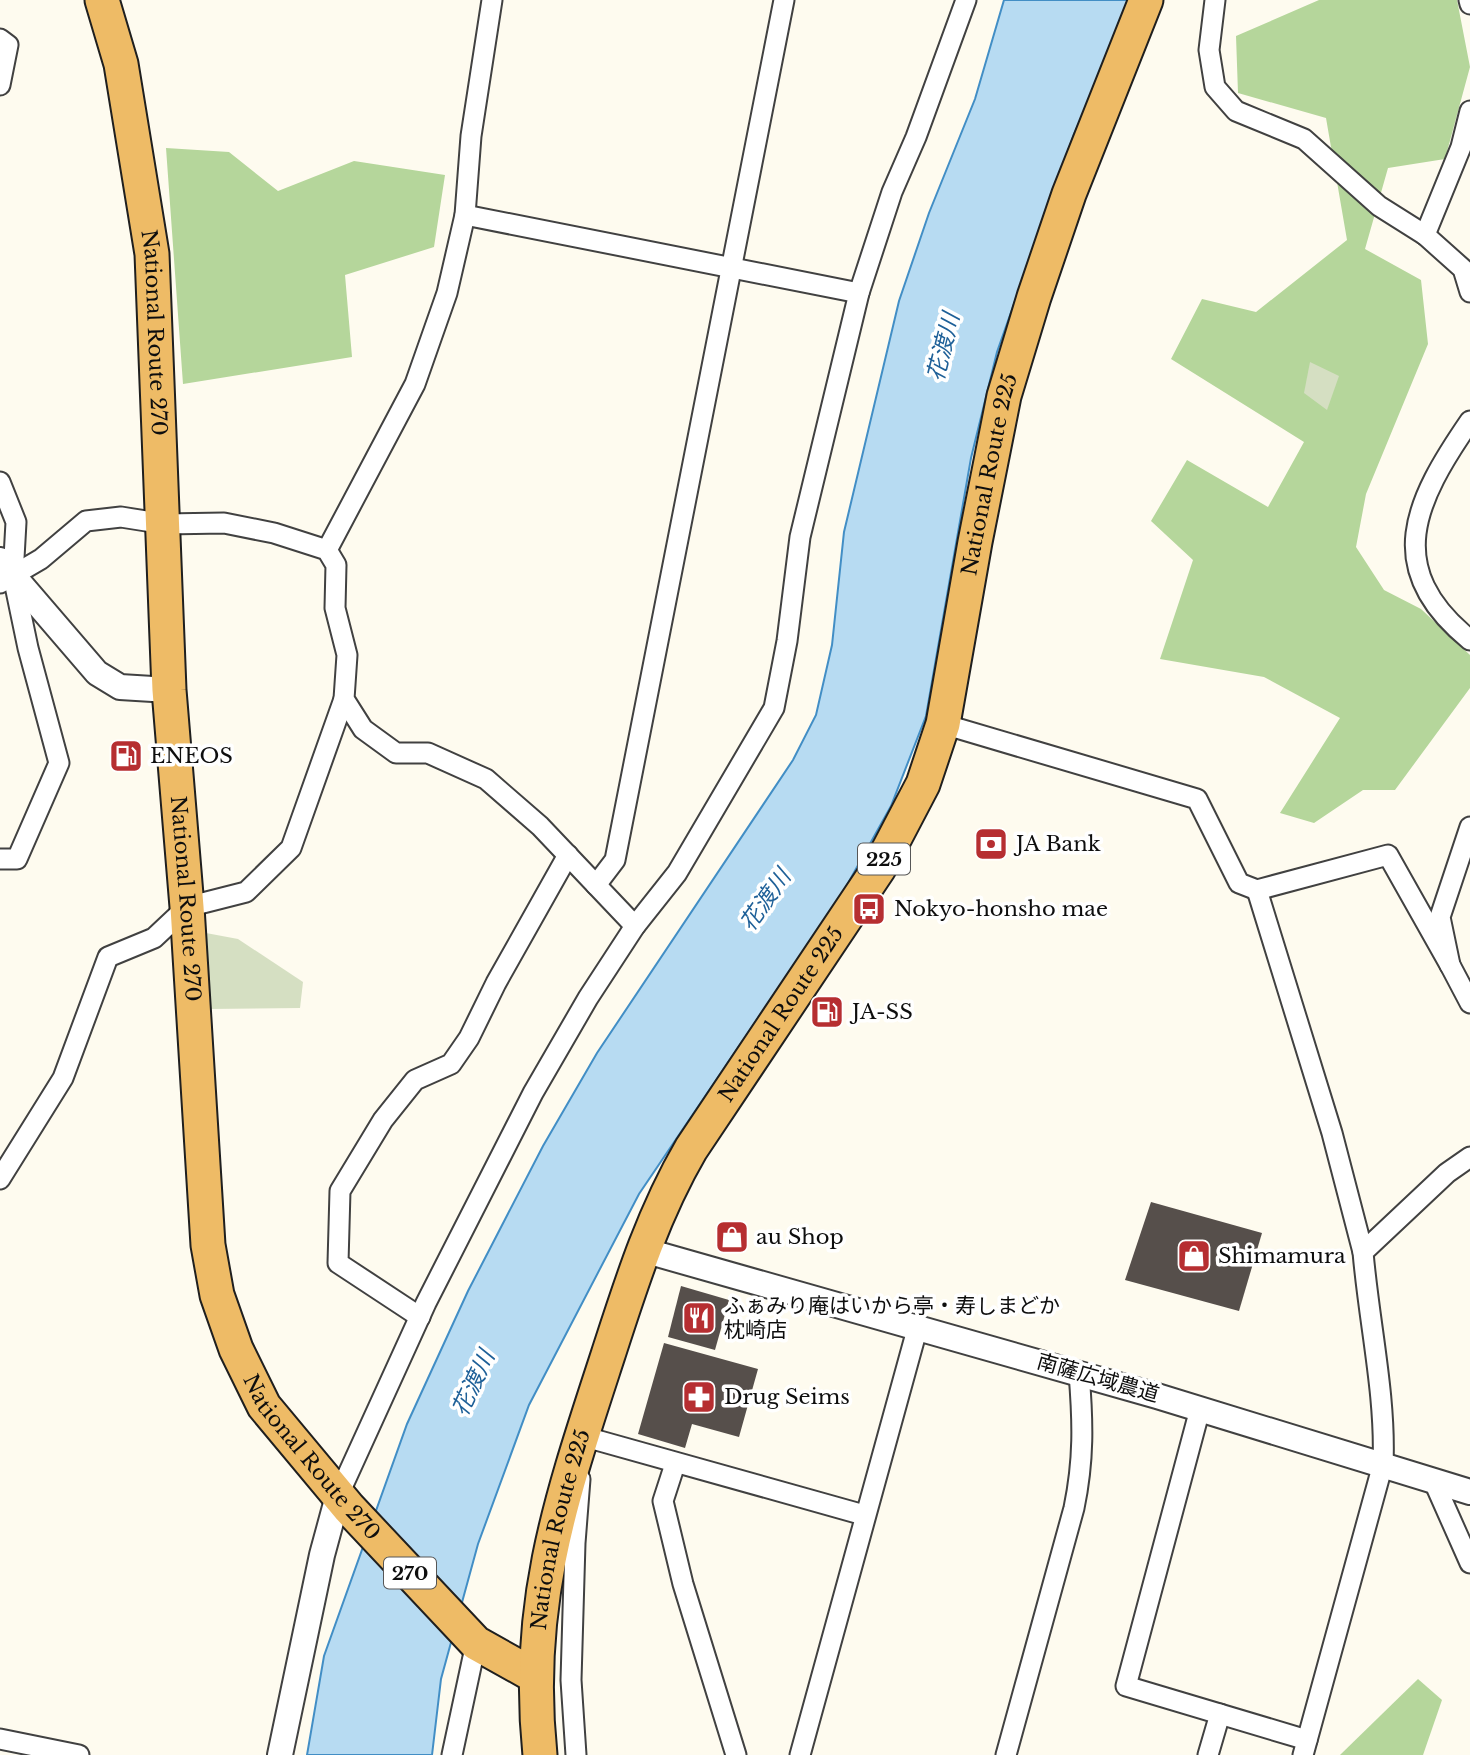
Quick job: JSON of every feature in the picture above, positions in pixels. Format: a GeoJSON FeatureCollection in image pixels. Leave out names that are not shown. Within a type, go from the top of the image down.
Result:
{"type":"FeatureCollection","features":[{"type":"Feature","properties":{"kind":"highway","name":"National Route 270"},"geometry":{"type":"LineString","coordinates":[[102,0],[121,64],[152,254],[165,524],[164,600],[169,690],[187,907],[208,1245],[217,1294],[236,1349],[264,1406],[343,1502],[473,1640],[536,1676]]}},
{"type":"Feature","properties":{"kind":"highway","name":"National Route 225"},"geometry":{"type":"LineString","coordinates":[[540,1755],[536,1641],[543,1579],[553,1534],[582,1436],[643,1250],[673,1180],[691,1149],[898,835],[923,784],[943,724],[1004,397],[1069,194],[1146,0]]}},
{"type":"Feature","properties":{"kind":"street"},"geometry":{"type":"LineString","coordinates":[[327,550],[415,384],[447,293],[465,215],[471,136],[492,0]]}},
{"type":"Feature","properties":{"kind":"street"},"geometry":{"type":"LineString","coordinates":[[596,886],[615,860],[784,0]]}},
{"type":"Feature","properties":{"kind":"street"},"geometry":{"type":"LineString","coordinates":[[281,1755],[319,1568],[343,1502],[420,1317],[533,1093],[587,998],[635,926],[677,873],[774,708],[787,641],[800,537],[859,293],[892,192],[916,137],[966,0]]}},
{"type":"Feature","properties":{"kind":"street"},"geometry":{"type":"LineString","coordinates":[[1215,0],[1209,50],[1215,87],[1236,111],[1304,139],[1379,206],[1425,236],[1463,269],[1470,292]]}},
{"type":"Feature","properties":{"kind":"street"},"geometry":{"type":"LineString","coordinates":[[0,38],[8,45],[0,85]]}},
{"type":"Feature","properties":{"kind":"street"},"geometry":{"type":"LineString","coordinates":[[1425,236],[1461,147],[1470,111]]}},
{"type":"Feature","properties":{"kind":"street"},"geometry":{"type":"LineString","coordinates":[[465,215],[859,293]]}},
{"type":"Feature","properties":{"kind":"street"},"geometry":{"type":"LineString","coordinates":[[1470,421],[1446,456],[1420,505],[1414,552],[1430,602],[1470,640]]}},
{"type":"Feature","properties":{"kind":"street"},"geometry":{"type":"LineString","coordinates":[[0,482],[16,522],[4,573],[59,763],[17,859],[0,859]]}},
{"type":"Feature","properties":{"kind":"street"},"geometry":{"type":"LineString","coordinates":[[0,1179],[63,1078],[108,957],[154,939],[187,907],[246,892],[291,848],[344,699],[347,655],[335,607],[336,565],[327,550],[274,533],[224,523],[165,524],[121,517],[86,521],[41,559],[4,573]]}},
{"type":"Feature","properties":{"kind":"street"},"geometry":{"type":"LineString","coordinates":[[4,573],[97,673],[120,687],[169,690]]}},
{"type":"Feature","properties":{"kind":"street"},"geometry":{"type":"LineString","coordinates":[[344,699],[363,729],[396,753],[428,753],[486,779],[568,855],[635,926]]}},
{"type":"Feature","properties":{"kind":"street"},"geometry":{"type":"LineString","coordinates":[[943,724],[1197,799],[1239,883],[1257,890],[1388,855],[1470,1003]]}},
{"type":"Feature","properties":{"kind":"street"},"geometry":{"type":"LineString","coordinates":[[1450,965],[1440,917],[1470,827]]}},
{"type":"Feature","properties":{"kind":"street"},"geometry":{"type":"LineString","coordinates":[[420,1317],[338,1263],[340,1191],[383,1120],[415,1080],[451,1064],[469,1038],[496,983],[568,855]]}},
{"type":"Feature","properties":{"kind":"street"},"geometry":{"type":"LineString","coordinates":[[1200,1409],[1126,1686],[1220,1714],[1305,1747],[1383,1464],[1385,1418],[1375,1367],[1363,1252],[1332,1133],[1257,890]]}},
{"type":"Feature","properties":{"kind":"street"},"geometry":{"type":"LineString","coordinates":[[1363,1252],[1447,1173],[1470,1157]]}},
{"type":"Feature","properties":{"kind":"street","name":"南薩広域農道"},"geometry":{"type":"LineString","coordinates":[[643,1250],[1079,1373],[1470,1492]]}},
{"type":"Feature","properties":{"kind":"street"},"geometry":{"type":"LineString","coordinates":[[800,1755],[918,1326]]}},
{"type":"Feature","properties":{"kind":"street"},"geometry":{"type":"LineString","coordinates":[[1006,1755],[1082,1471],[1084,1433],[1079,1373]]}},
{"type":"Feature","properties":{"kind":"street"},"geometry":{"type":"LineString","coordinates":[[576,1755],[572,1666],[582,1436],[864,1515]]}},
{"type":"Feature","properties":{"kind":"street"},"geometry":{"type":"LineString","coordinates":[[675,1464],[663,1502],[683,1584],[736,1755]]}},
{"type":"Feature","properties":{"kind":"street"},"geometry":{"type":"LineString","coordinates":[[1434,1482],[1470,1563]]}},
{"type":"Feature","properties":{"kind":"street"},"geometry":{"type":"LineString","coordinates":[[452,1755],[473,1640]]}},
{"type":"Feature","properties":{"kind":"street"},"geometry":{"type":"LineString","coordinates":[[1208,1755],[1220,1714]]}},
{"type":"Feature","properties":{"kind":"street"},"geometry":{"type":"LineString","coordinates":[[0,1740],[79,1755]]}},
{"type":"Feature","properties":{"kind":"green space"},"geometry":{"type":"Polygon","coordinates":[[[1319,0],[1457,0],[1470,67],[1445,159],[1388,168],[1365,249],[1421,280],[1428,344],[1366,494],[1356,547],[1384,590],[1421,609],[1470,655],[1470,688],[1395,790],[1363,790],[1314,823],[1280,813],[1340,718],[1264,677],[1160,659],[1193,560],[1151,521],[1187,460],[1268,507],[1304,442],[1171,359],[1202,299],[1256,312],[1347,240],[1326,118],[1238,93],[1236,36],[1319,0]]]}},
{"type":"Feature","properties":{"kind":"green space"},"geometry":{"type":"Polygon","coordinates":[[[166,148],[229,152],[278,191],[354,161],[445,175],[434,247],[345,275],[352,357],[183,384],[166,148]]]}},
{"type":"Feature","properties":{"kind":"green space"},"geometry":{"type":"Polygon","coordinates":[[[1310,362],[1339,376],[1327,410],[1304,393],[1310,362]]]}},
{"type":"Feature","properties":{"kind":"green space"},"geometry":{"type":"Polygon","coordinates":[[[206,933],[238,939],[303,982],[300,1008],[208,1009],[206,933]]]}},
{"type":"Feature","properties":{"kind":"green space"},"geometry":{"type":"Polygon","coordinates":[[[1418,1679],[1442,1700],[1423,1755],[1340,1755],[1418,1679]]]}},
{"type":"Feature","properties":{"kind":"water","name":"花渡川"},"geometry":{"type":"Polygon","coordinates":[[[1004,0],[1134,0],[1074,134],[997,352],[971,458],[926,716],[891,806],[842,894],[639,1194],[529,1405],[478,1544],[441,1679],[432,1755],[307,1755],[324,1656],[407,1424],[468,1291],[543,1146],[597,1053],[793,760],[816,715],[832,645],[844,532],[899,301],[929,213],[975,99],[1004,0]]]}},
{"type":"Feature","properties":{"kind":"building","name":"Shimamura"},"geometry":{"type":"Polygon","coordinates":[[[1151,1202],[1262,1233],[1239,1311],[1125,1280],[1151,1202]]]}},
{"type":"Feature","properties":{"kind":"building","name":"ふぁみり庵はいから亭・寿しまどか 枕崎店"},"geometry":{"type":"Polygon","coordinates":[[[681,1286],[729,1300],[715,1350],[668,1337],[681,1286]]]}},
{"type":"Feature","properties":{"kind":"building","name":"Drug Seims"},"geometry":{"type":"Polygon","coordinates":[[[664,1343],[758,1369],[739,1437],[692,1424],[685,1448],[638,1434],[664,1343]]]}},
{"type":"Feature","properties":{"kind":"place","name":"ENEOS"},"geometry":{"type":"Point","coordinates":[126,756]}},
{"type":"Feature","properties":{"kind":"place","name":"JA Bank"},"geometry":{"type":"Point","coordinates":[991,844]}},
{"type":"Feature","properties":{"kind":"place","name":"Nokyo-honsho mae"},"geometry":{"type":"Point","coordinates":[869,909]}},
{"type":"Feature","properties":{"kind":"place","name":"JA-SS"},"geometry":{"type":"Point","coordinates":[827,1012]}},
{"type":"Feature","properties":{"kind":"place","name":"au Shop"},"geometry":{"type":"Point","coordinates":[732,1237]}},
{"type":"Feature","properties":{"kind":"place","name":"Shimamura"},"geometry":{"type":"Point","coordinates":[1194,1256]}},
{"type":"Feature","properties":{"kind":"place","name":"ふぁみり庵はいから亭・寿しまどか 枕崎店"},"geometry":{"type":"Point","coordinates":[699,1318]}},
{"type":"Feature","properties":{"kind":"place","name":"Drug Seims"},"geometry":{"type":"Point","coordinates":[699,1397]}}]}
